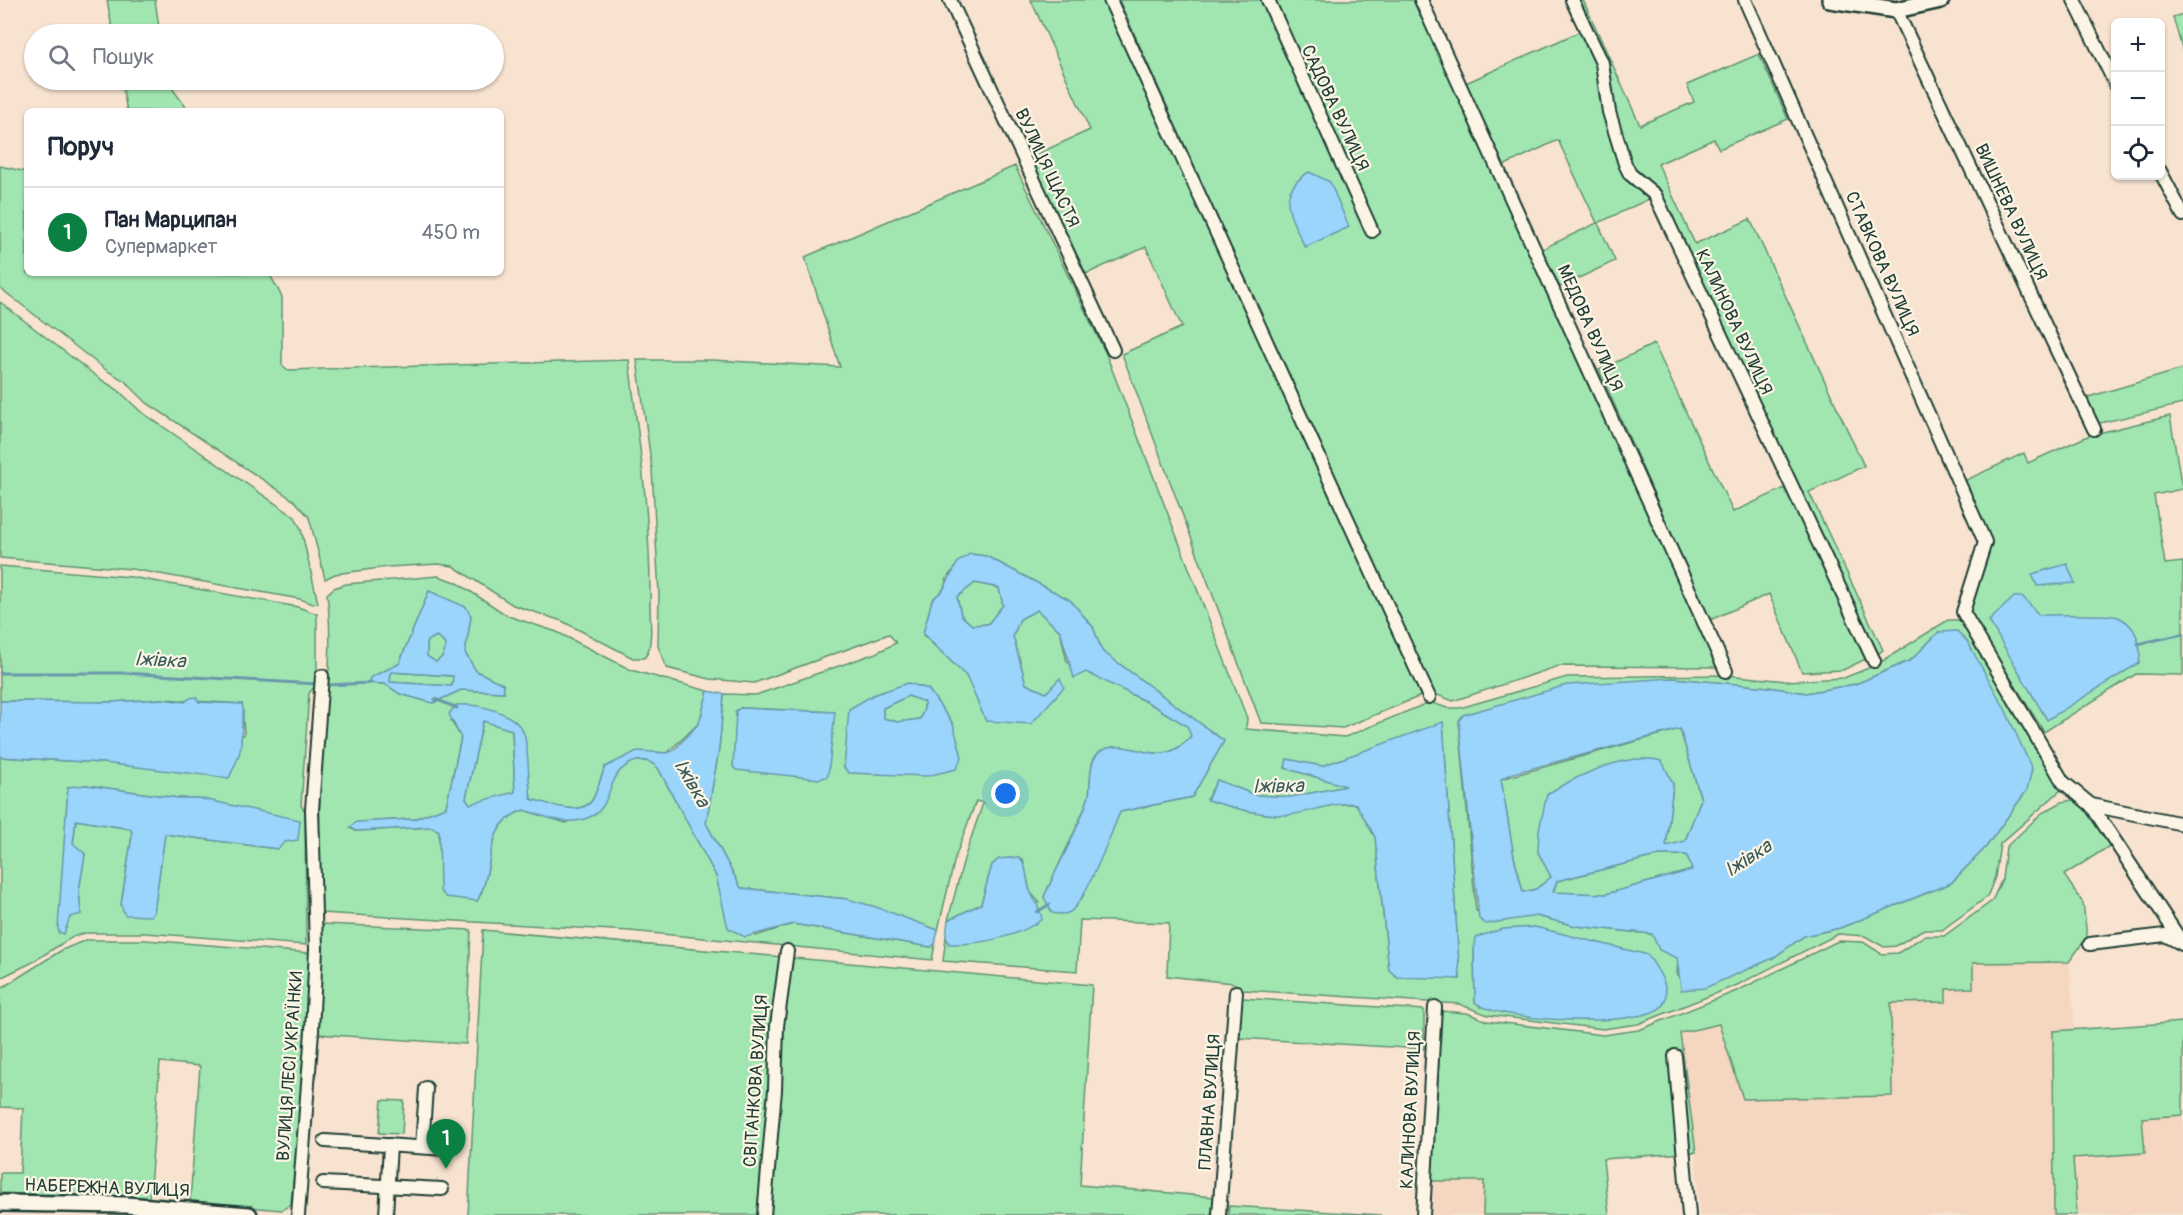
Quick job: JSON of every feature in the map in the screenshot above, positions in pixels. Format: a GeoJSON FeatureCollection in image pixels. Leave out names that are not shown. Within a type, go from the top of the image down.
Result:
{"type":"FeatureCollection","features":[{"type":"Feature","properties":{"kind":"street","name":"ВУЛИЦЯ ЩАСТЯ"},"geometry":{"type":"LineString","coordinates":[[950,0],[1113,350]]}},
{"type":"Feature","properties":{"kind":"street"},"geometry":{"type":"LineString","coordinates":[[1110,0],[1430,697]]}},
{"type":"Feature","properties":{"kind":"street","name":"САДОВА ВУЛИЦЯ"},"geometry":{"type":"LineString","coordinates":[[1268,0],[1372,231]]}},
{"type":"Feature","properties":{"kind":"street","name":"МЕДОВА ВУЛИЦЯ"},"geometry":{"type":"LineString","coordinates":[[1421,0],[1726,671]]}},
{"type":"Feature","properties":{"kind":"street","name":"КАЛИНОВА ВУЛИЦЯ"},"geometry":{"type":"LineString","coordinates":[[1572,0],[1602,63],[1609,112],[1625,164],[1630,174],[1655,195],[1874,661]]}},
{"type":"Feature","properties":{"kind":"street","name":"СТАВКОВА ВУЛИЦЯ"},"geometry":{"type":"LineString","coordinates":[[1745,0],[1985,542],[1963,612],[2063,782],[2091,805]]}},
{"type":"Feature","properties":{"kind":"street"},"geometry":{"type":"LineString","coordinates":[[1830,0],[1896,10],[1941,0]]}},
{"type":"Feature","properties":{"kind":"street"},"geometry":{"type":"LineString","coordinates":[[2074,0],[2111,77]]}},
{"type":"Feature","properties":{"kind":"street","name":"ВИШНЕВА ВУЛИЦЯ"},"geometry":{"type":"LineString","coordinates":[[1896,10],[2094,429]]}},
{"type":"Feature","properties":{"kind":"street"},"geometry":{"type":"LineString","coordinates":[[2165,180],[2183,215]]}},
{"type":"Feature","properties":{"kind":"street","name":"ВУЛИЦЯ ЛЕСІ УКРАЇНКИ"},"geometry":{"type":"LineString","coordinates":[[298,1215],[312,1031],[315,920],[312,825],[322,676]]}},
{"type":"Feature","properties":{"kind":"street"},"geometry":{"type":"LineString","coordinates":[[2091,805],[2183,824]]}},
{"type":"Feature","properties":{"kind":"street"},"geometry":{"type":"LineString","coordinates":[[2091,805],[2183,944]]}},
{"type":"Feature","properties":{"kind":"street"},"geometry":{"type":"LineString","coordinates":[[2090,945],[2165,935],[2183,944]]}},
{"type":"Feature","properties":{"kind":"street","name":"СВІТАНКОВА ВУЛИЦЯ"},"geometry":{"type":"LineString","coordinates":[[764,1215],[775,1090],[777,1026],[787,951]]}},
{"type":"Feature","properties":{"kind":"street","name":"ПЛАВНА ВУЛИЦЯ"},"geometry":{"type":"LineString","coordinates":[[1219,1215],[1236,992]]}},
{"type":"Feature","properties":{"kind":"street","name":"КАЛИНОВА ВУЛИЦЯ"},"geometry":{"type":"LineString","coordinates":[[1423,1215],[1435,1006]]}},
{"type":"Feature","properties":{"kind":"street"},"geometry":{"type":"LineString","coordinates":[[1675,1056],[1689,1215]]}},
{"type":"Feature","properties":{"kind":"street"},"geometry":{"type":"LineString","coordinates":[[422,1147],[426,1088]]}},
{"type":"Feature","properties":{"kind":"street"},"geometry":{"type":"LineString","coordinates":[[325,1141],[446,1149]]}},
{"type":"Feature","properties":{"kind":"street"},"geometry":{"type":"LineString","coordinates":[[386,1215],[390,1145]]}},
{"type":"Feature","properties":{"kind":"street"},"geometry":{"type":"LineString","coordinates":[[323,1183],[442,1189]]}},
{"type":"Feature","properties":{"kind":"street","name":"НАБЕРЕЖНА ВУЛИЦЯ"},"geometry":{"type":"LineString","coordinates":[[0,1203],[126,1205],[249,1215]]}},
{"type":"Feature","properties":{"kind":"shaded area"},"geometry":{"type":"Polygon","coordinates":[[[2069,962],[2075,1031],[2053,1032],[2054,1215],[1700,1215],[1696,1152],[1680,1032],[1719,1024],[1892,1096],[1891,1003],[1946,1002],[1946,989],[1973,963],[2069,962]]]}},
{"type":"Feature","properties":{"kind":"shaded area"},"geometry":{"type":"Polygon","coordinates":[[[2183,1115],[2183,1213],[2077,1215],[2073,1158],[2144,1153],[2142,1118],[2183,1115]]]}},
{"type":"Feature","properties":{"kind":"shaded area"},"geometry":{"type":"Polygon","coordinates":[[[1430,1181],[1484,1181],[1483,1215],[1428,1215],[1430,1181]]]}},
{"type":"Feature","properties":{"kind":"green space"},"geometry":{"type":"Polygon","coordinates":[[[107,0],[155,0],[159,24],[111,24],[107,0]]]}},
{"type":"Feature","properties":{"kind":"green space"},"geometry":{"type":"Polygon","coordinates":[[[1031,0],[1105,0],[1423,695],[1343,728],[1261,723],[1122,354],[1182,327],[1146,247],[1086,274],[1030,157],[1090,130],[1031,0]]]}},
{"type":"Feature","properties":{"kind":"green space"},"geometry":{"type":"Polygon","coordinates":[[[1119,0],[1416,0],[1720,667],[1559,666],[1453,701],[1432,693],[1119,0]]]}},
{"type":"Feature","properties":{"kind":"green space"},"geometry":{"type":"Polygon","coordinates":[[[1576,0],[1583,0],[1640,125],[1694,102],[1687,85],[1759,54],[1788,119],[1719,149],[1714,139],[1658,164],[1695,244],[1750,219],[1864,466],[1809,492],[1883,650],[1875,656],[1658,193],[1633,172],[1576,0]]]}},
{"type":"Feature","properties":{"kind":"green space"},"geometry":{"type":"Polygon","coordinates":[[[2183,14],[2183,52],[2173,17],[2183,14]]]}},
{"type":"Feature","properties":{"kind":"green space"},"geometry":{"type":"Polygon","coordinates":[[[1581,31],[1597,65],[1621,166],[1651,198],[1598,223],[1615,261],[1560,287],[1542,249],[1597,223],[1558,140],[1503,166],[1466,83],[1581,31]]]}},
{"type":"Feature","properties":{"kind":"green space"},"geometry":{"type":"Polygon","coordinates":[[[123,90],[173,90],[187,108],[126,108],[123,90]]]}},
{"type":"Feature","properties":{"kind":"green space"},"geometry":{"type":"Polygon","coordinates":[[[0,166],[24,171],[24,276],[271,276],[282,297],[282,365],[288,370],[629,360],[649,543],[651,636],[647,654],[644,658],[633,658],[562,621],[513,605],[453,566],[438,564],[388,567],[335,574],[325,579],[309,517],[295,501],[147,403],[125,381],[106,370],[0,288],[0,166]]]}},
{"type":"Feature","properties":{"kind":"green space"},"geometry":{"type":"Polygon","coordinates":[[[1015,166],[1106,354],[1247,718],[1246,729],[1345,737],[1430,702],[1447,708],[1460,708],[1567,677],[1726,675],[1787,681],[1844,678],[1876,665],[1948,620],[1961,620],[2061,790],[2000,844],[1995,877],[1987,897],[1942,930],[1922,930],[1896,946],[1884,947],[1865,936],[1838,934],[1737,985],[1638,1024],[1603,1029],[1488,1015],[1459,1004],[1243,990],[1233,983],[1167,976],[1169,923],[1080,920],[1077,971],[943,961],[946,937],[949,944],[1039,902],[1030,892],[1023,860],[999,859],[992,865],[981,904],[948,920],[964,859],[983,803],[976,801],[955,858],[938,930],[847,899],[741,888],[706,823],[719,749],[724,694],[756,695],[876,653],[896,643],[889,634],[754,683],[710,679],[667,668],[658,646],[659,594],[652,469],[637,360],[712,360],[840,367],[805,257],[1015,166]],[[970,554],[948,576],[943,590],[932,600],[923,635],[967,676],[986,721],[1046,693],[1026,684],[1013,636],[1020,619],[1037,610],[1060,631],[1067,662],[1149,703],[1188,726],[1191,736],[1179,747],[1168,752],[1147,752],[1116,747],[1105,749],[1095,758],[1092,764],[1088,799],[1044,897],[1082,898],[1120,812],[1192,797],[1224,741],[1102,651],[1093,627],[1070,600],[986,556],[970,554]],[[1939,632],[1911,660],[1856,684],[1806,693],[1673,678],[1463,715],[1459,721],[1476,911],[1536,916],[1576,926],[1652,934],[1660,950],[1678,957],[1677,975],[1773,958],[1804,936],[1840,928],[1951,883],[1986,847],[2027,790],[1939,632]],[[928,689],[873,695],[844,767],[953,724],[928,689]],[[741,708],[736,711],[835,712],[741,708]],[[1443,723],[1322,766],[1287,760],[1285,768],[1347,786],[1291,797],[1255,795],[1217,780],[1207,799],[1356,804],[1375,837],[1389,970],[1460,979],[1443,723]],[[1474,948],[1475,1002],[1481,1007],[1474,948]]]}},
{"type":"Feature","properties":{"kind":"green space"},"geometry":{"type":"Polygon","coordinates":[[[0,302],[100,379],[118,390],[140,411],[295,517],[301,529],[318,603],[313,604],[300,599],[132,569],[0,558],[0,302]]]}},
{"type":"Feature","properties":{"kind":"green space"},"geometry":{"type":"Polygon","coordinates":[[[1654,344],[1733,512],[1787,487],[1868,658],[1843,670],[1802,672],[1769,594],[1710,620],[1599,370],[1654,344]]]}},
{"type":"Feature","properties":{"kind":"green space"},"geometry":{"type":"Polygon","coordinates":[[[2183,369],[2183,404],[2096,424],[2085,398],[2183,369]]]}},
{"type":"Feature","properties":{"kind":"green space"},"geometry":{"type":"Polygon","coordinates":[[[2170,416],[2182,489],[2154,495],[2165,564],[2183,562],[2183,675],[2136,674],[2044,732],[1970,613],[1990,541],[1964,481],[2024,453],[2028,463],[2090,435],[2170,416]]]}},
{"type":"Feature","properties":{"kind":"green space"},"geometry":{"type":"Polygon","coordinates":[[[0,566],[131,577],[298,607],[317,614],[317,684],[309,693],[301,805],[305,811],[306,945],[145,933],[85,933],[72,937],[31,963],[0,978],[0,757],[103,763],[244,735],[242,704],[162,699],[112,702],[0,701],[0,566]],[[86,785],[68,788],[59,932],[70,916],[81,914],[79,891],[85,854],[73,844],[76,820],[131,829],[132,836],[121,905],[154,912],[165,834],[278,849],[198,798],[178,798],[86,785]]]}},
{"type":"Feature","properties":{"kind":"green space"},"geometry":{"type":"Polygon","coordinates":[[[438,576],[456,582],[508,616],[557,632],[631,670],[708,691],[699,723],[667,753],[654,752],[605,767],[593,799],[581,808],[564,808],[531,799],[524,735],[510,718],[451,721],[461,737],[446,807],[414,819],[357,822],[350,828],[356,831],[432,827],[439,831],[439,840],[477,901],[483,889],[495,837],[510,817],[524,810],[566,823],[601,808],[615,775],[624,766],[635,761],[647,762],[658,768],[716,876],[722,896],[756,936],[793,924],[930,947],[935,944],[932,960],[630,931],[321,913],[320,793],[330,653],[327,594],[334,588],[346,584],[438,576]],[[429,591],[399,664],[371,677],[368,683],[385,684],[400,694],[433,703],[461,690],[504,692],[503,684],[476,671],[465,653],[471,616],[429,591]]]}},
{"type":"Feature","properties":{"kind":"green space"},"geometry":{"type":"Polygon","coordinates":[[[975,583],[999,588],[1003,605],[988,624],[972,625],[961,615],[957,597],[975,583]]]}},
{"type":"Feature","properties":{"kind":"green space"},"geometry":{"type":"Polygon","coordinates":[[[437,636],[446,645],[443,656],[436,662],[427,656],[427,641],[437,636]]]}},
{"type":"Feature","properties":{"kind":"green space"},"geometry":{"type":"Polygon","coordinates":[[[391,672],[453,676],[452,686],[390,682],[391,672]]]}},
{"type":"Feature","properties":{"kind":"green space"},"geometry":{"type":"Polygon","coordinates":[[[908,696],[924,701],[920,719],[897,722],[883,718],[883,708],[908,696]]]}},
{"type":"Feature","properties":{"kind":"green space"},"geometry":{"type":"Polygon","coordinates":[[[483,721],[512,730],[515,792],[470,805],[466,798],[483,721]]]}},
{"type":"Feature","properties":{"kind":"green space"},"geometry":{"type":"Polygon","coordinates":[[[1680,729],[1701,799],[1685,841],[1666,847],[1673,784],[1538,852],[1551,877],[1536,889],[1523,892],[1514,857],[1501,779],[1680,729]]]}},
{"type":"Feature","properties":{"kind":"green space"},"geometry":{"type":"Polygon","coordinates":[[[2077,799],[2111,845],[2064,875],[2083,903],[2087,937],[2069,962],[1973,963],[1973,988],[1946,989],[1946,1002],[1891,1003],[1892,1096],[1743,1099],[1719,1024],[1680,1033],[1696,1152],[1603,1159],[1609,1215],[1483,1215],[1484,1181],[1430,1181],[1440,1011],[1467,1013],[1487,1021],[1603,1035],[1639,1030],[1739,990],[1838,941],[1863,942],[1882,954],[1898,953],[1924,936],[1944,936],[1992,901],[2002,879],[2006,847],[2042,813],[2062,802],[2077,799]]]}},
{"type":"Feature","properties":{"kind":"green space"},"geometry":{"type":"Polygon","coordinates":[[[1660,855],[1687,855],[1692,870],[1606,894],[1553,893],[1557,881],[1660,855]]]}},
{"type":"Feature","properties":{"kind":"green space"},"geometry":{"type":"Polygon","coordinates":[[[321,924],[471,930],[466,1044],[317,1034],[321,924]]]}},
{"type":"Feature","properties":{"kind":"green space"},"geometry":{"type":"Polygon","coordinates":[[[483,930],[1092,985],[1080,1185],[1214,1197],[1211,1215],[468,1215],[483,930]]]}},
{"type":"Feature","properties":{"kind":"green space"},"geometry":{"type":"Polygon","coordinates":[[[86,940],[145,940],[310,953],[307,1030],[291,1204],[282,1210],[190,1202],[200,1066],[160,1062],[149,1199],[0,1193],[0,1173],[20,1173],[23,1108],[0,1107],[0,989],[62,950],[86,940]]]}},
{"type":"Feature","properties":{"kind":"green space"},"geometry":{"type":"Polygon","coordinates":[[[1242,998],[1424,1010],[1424,1049],[1239,1038],[1242,998]]]}},
{"type":"Feature","properties":{"kind":"green space"},"geometry":{"type":"Polygon","coordinates":[[[2183,1022],[2183,1115],[2142,1118],[2145,1153],[2073,1158],[2077,1215],[2054,1215],[2053,1031],[2183,1022]]]}},
{"type":"Feature","properties":{"kind":"green space"},"geometry":{"type":"Polygon","coordinates":[[[382,1100],[404,1101],[402,1134],[379,1133],[382,1100]]]}},
{"type":"Feature","properties":{"kind":"green space"},"geometry":{"type":"Polygon","coordinates":[[[1229,1206],[1381,1215],[1228,1215],[1229,1206]]]}},
{"type":"Feature","properties":{"kind":"water"},"geometry":{"type":"Polygon","coordinates":[[[1309,172],[1330,182],[1349,227],[1305,247],[1291,217],[1288,198],[1298,180],[1309,172]]]}},
{"type":"Feature","properties":{"kind":"water"},"geometry":{"type":"Polygon","coordinates":[[[970,554],[986,556],[1070,600],[1093,627],[1102,651],[1224,741],[1192,797],[1120,812],[1090,882],[1076,906],[1068,913],[1052,913],[1044,897],[1084,811],[1095,758],[1105,749],[1116,747],[1148,752],[1169,752],[1180,747],[1191,736],[1187,726],[1149,703],[1086,672],[1074,678],[1060,631],[1037,610],[1020,619],[1013,636],[1026,684],[1046,693],[1060,678],[1064,687],[1031,724],[986,721],[966,676],[923,634],[932,600],[943,590],[958,562],[970,554]],[[975,583],[957,597],[961,615],[972,625],[988,624],[1003,605],[999,588],[975,583]]]}},
{"type":"Feature","properties":{"kind":"water"},"geometry":{"type":"Polygon","coordinates":[[[2067,564],[2075,583],[2037,586],[2032,574],[2067,564]]]}},
{"type":"Feature","properties":{"kind":"water"},"geometry":{"type":"Polygon","coordinates":[[[429,591],[466,607],[471,616],[465,653],[476,671],[503,684],[504,692],[461,690],[433,703],[400,694],[385,684],[368,683],[371,677],[399,664],[429,591]],[[437,636],[427,641],[427,656],[436,662],[443,656],[446,645],[437,636]],[[391,672],[390,682],[452,686],[453,676],[391,672]]]}},
{"type":"Feature","properties":{"kind":"water"},"geometry":{"type":"Polygon","coordinates":[[[2014,597],[2023,597],[2039,615],[2118,617],[2130,625],[2137,636],[2140,649],[2139,663],[2047,720],[1989,621],[2014,597]]]}},
{"type":"Feature","properties":{"kind":"water"},"geometry":{"type":"Polygon","coordinates":[[[1957,631],[1967,641],[2005,709],[2032,769],[2027,790],[1986,847],[1951,883],[1840,928],[1804,936],[1773,958],[1705,988],[1681,990],[1677,958],[1659,950],[1652,934],[1576,926],[1536,916],[1486,924],[1479,919],[1459,721],[1463,715],[1567,685],[1673,678],[1806,693],[1856,684],[1911,660],[1939,632],[1957,631]],[[1680,729],[1514,773],[1501,779],[1514,857],[1523,892],[1536,889],[1551,877],[1538,852],[1539,830],[1547,794],[1587,773],[1618,762],[1633,759],[1662,761],[1673,784],[1666,846],[1685,841],[1701,799],[1680,729]],[[1660,855],[1557,881],[1553,892],[1606,894],[1692,870],[1687,855],[1660,855]]]}},
{"type":"Feature","properties":{"kind":"water"},"geometry":{"type":"Polygon","coordinates":[[[908,683],[928,689],[953,724],[962,757],[956,769],[927,776],[849,773],[844,768],[849,709],[873,695],[908,683]],[[908,696],[883,708],[883,718],[897,722],[920,719],[924,702],[908,696]]]}},
{"type":"Feature","properties":{"kind":"water"},"geometry":{"type":"Polygon","coordinates":[[[708,691],[724,694],[719,749],[706,823],[741,888],[847,899],[876,907],[938,930],[935,944],[931,947],[793,924],[745,937],[728,928],[716,876],[658,768],[646,761],[637,761],[627,765],[619,772],[604,804],[592,816],[566,821],[524,810],[510,817],[495,837],[483,889],[477,901],[446,897],[440,891],[439,831],[432,827],[356,831],[350,827],[357,822],[414,819],[446,807],[461,738],[449,714],[456,705],[485,708],[506,715],[515,721],[525,737],[531,799],[564,808],[581,808],[588,805],[593,799],[605,767],[637,751],[667,753],[674,750],[699,723],[708,691]],[[483,721],[466,798],[470,804],[515,792],[512,730],[483,721]]]}},
{"type":"Feature","properties":{"kind":"water"},"geometry":{"type":"Polygon","coordinates":[[[196,697],[199,702],[242,704],[240,751],[229,778],[103,763],[0,757],[0,701],[112,702],[162,699],[185,702],[196,697]]]}},
{"type":"Feature","properties":{"kind":"water"},"geometry":{"type":"Polygon","coordinates":[[[740,708],[835,712],[828,776],[820,779],[736,770],[733,767],[736,711],[740,708]]]}},
{"type":"Feature","properties":{"kind":"water"},"geometry":{"type":"Polygon","coordinates":[[[1443,722],[1460,979],[1397,977],[1389,970],[1375,837],[1356,804],[1339,804],[1297,814],[1277,815],[1247,811],[1207,800],[1217,780],[1255,795],[1291,797],[1346,786],[1285,768],[1287,759],[1322,766],[1443,722]]]}},
{"type":"Feature","properties":{"kind":"water"},"geometry":{"type":"Polygon","coordinates":[[[86,785],[178,798],[198,798],[300,820],[298,840],[285,842],[278,849],[165,834],[154,912],[151,916],[125,915],[121,905],[132,836],[131,829],[76,820],[73,843],[85,854],[79,891],[81,914],[70,917],[64,934],[59,932],[58,928],[68,787],[86,785]]]}},
{"type":"Feature","properties":{"kind":"water"},"geometry":{"type":"Polygon","coordinates":[[[1018,857],[1024,864],[1029,888],[1042,919],[1022,931],[998,939],[949,944],[946,937],[948,920],[981,904],[992,865],[999,859],[1018,857]]]}},
{"type":"Feature","properties":{"kind":"water"},"geometry":{"type":"Polygon","coordinates":[[[1535,927],[1648,955],[1665,985],[1666,999],[1663,1005],[1651,1013],[1629,1017],[1570,1020],[1510,1014],[1488,1009],[1475,1002],[1474,948],[1476,937],[1503,929],[1535,927]]]}},
{"type":"Feature","properties":{"kind":"waterway","name":"Іжівка"},"geometry":{"type":"LineString","coordinates":[[2138,644],[2183,634]]}},
{"type":"Feature","properties":{"kind":"waterway","name":"Іжівка"},"geometry":{"type":"LineString","coordinates":[[0,673],[123,673],[317,684]]}},
{"type":"Feature","properties":{"kind":"waterway","name":"Іжівка"},"geometry":{"type":"LineString","coordinates":[[325,685],[371,683]]}},
{"type":"Feature","properties":{"kind":"waterway","name":"Іжівка"},"geometry":{"type":"LineString","coordinates":[[435,699],[457,708]]}},
{"type":"Feature","properties":{"kind":"waterway","name":"Іжівка"},"geometry":{"type":"LineString","coordinates":[[1037,912],[1050,904]]}},
{"type":"Feature","properties":{"kind":"place","name":"Пан Марципан"},"geometry":{"type":"Point","coordinates":[446,1169]}}]}
